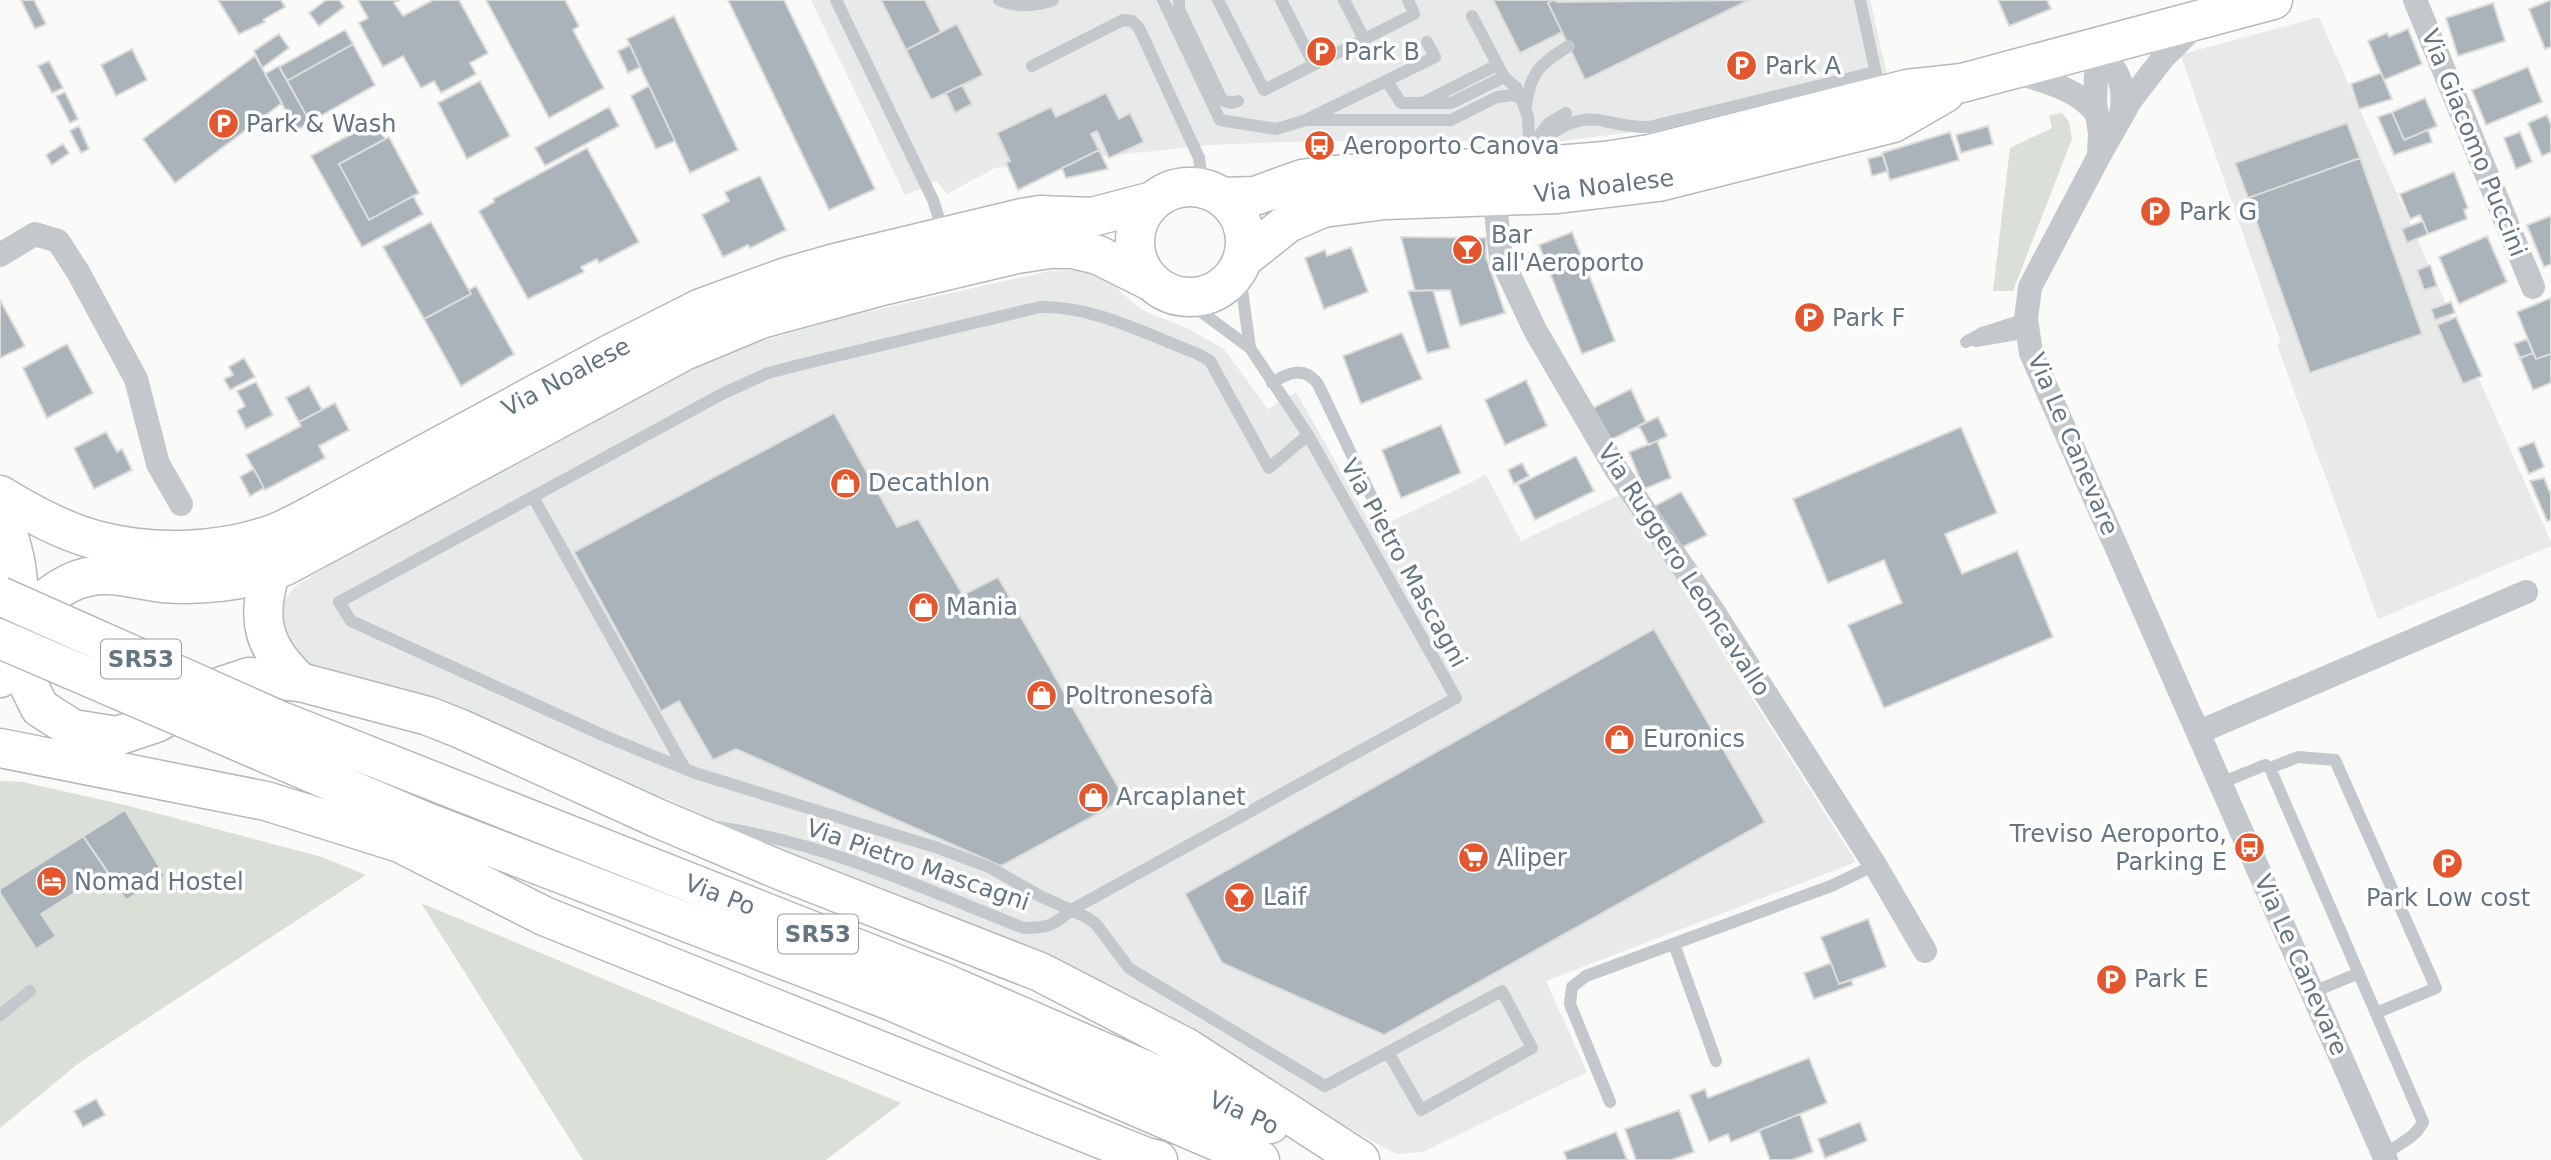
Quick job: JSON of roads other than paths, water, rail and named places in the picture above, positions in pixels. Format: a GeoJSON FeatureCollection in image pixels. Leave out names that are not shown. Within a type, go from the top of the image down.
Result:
{"type":"FeatureCollection","features":[{"type":"Feature","properties":{"kind":"main road","name":"Via Noalese"},"geometry":{"type":"LineString","coordinates":[[1242,263],[1287,223],[1323,208],[1385,200],[1650,154],[1878,84],[1907,89],[1962,83],[2273,0]]}},
{"type":"Feature","properties":{"kind":"main road","name":"Via Noalese"},"geometry":{"type":"LineString","coordinates":[[1210,192],[1255,196],[1302,179],[1406,170],[1512,176],[1595,191],[1658,183],[1893,123],[1962,83]]}},
{"type":"Feature","properties":{"kind":"main road"},"geometry":{"type":"LineString","coordinates":[[1181,188],[1210,192],[1235,209],[1243,224],[1246,241],[1242,263],[1231,280],[1221,289],[1195,298],[1165,289],[1140,266],[1136,232],[1142,215],[1153,201],[1166,192],[1181,188]]}},
{"type":"Feature","properties":{"kind":"main road","name":"Via Noalese"},"geometry":{"type":"LineString","coordinates":[[0,495],[65,529],[121,545],[188,550],[255,540],[274,534],[323,509],[702,307],[798,273],[945,237],[1040,215],[1079,218],[1104,215],[1153,201]]}},
{"type":"Feature","properties":{"kind":"main road","name":"Via Noalese"},"geometry":{"type":"LineString","coordinates":[[6,638],[40,603],[85,577],[105,574],[163,583],[217,583],[257,577],[271,572],[684,351],[761,319],[882,286],[1017,254],[1050,249],[1073,249],[1098,255],[1165,289]]}},
{"type":"Feature","properties":{"kind":"main road"},"geometry":{"type":"LineString","coordinates":[[0,515],[14,552],[19,589],[6,638],[40,708],[73,729],[117,736],[156,723],[222,686],[249,677],[300,682],[428,716],[782,871],[1040,972],[1187,1048],[1360,1160]]}},
{"type":"Feature","properties":{"kind":"main road"},"geometry":{"type":"LineString","coordinates":[[271,572],[264,594],[266,634],[274,655],[300,682]]}},
{"type":"Feature","properties":{"kind":"main road","name":"SR53"},"geometry":{"type":"LineString","coordinates":[[6,638],[276,739]]}},
{"type":"Feature","properties":{"kind":"main road","name":"Via Po"},"geometry":{"type":"LineString","coordinates":[[276,739],[425,821],[891,1001],[1260,1160]]}},
{"type":"Feature","properties":{"kind":"main road","name":"Via Po"},"geometry":{"type":"LineString","coordinates":[[276,739],[942,982],[1349,1160]]}},
{"type":"Feature","properties":{"kind":"main road"},"geometry":{"type":"LineString","coordinates":[[0,748],[266,801],[400,843],[544,916],[1158,1160]]}},
{"type":"Feature","properties":{"kind":"street","name":"Via Giacomo Puccini"},"geometry":{"type":"LineString","coordinates":[[2415,0],[2533,286]]}},
{"type":"Feature","properties":{"kind":"street","name":"Via Le Canevare"},"geometry":{"type":"LineString","coordinates":[[2201,20],[2141,86],[2099,156],[2030,287],[2027,326],[2031,353],[2385,1158]]}},
{"type":"Feature","properties":{"kind":"street","name":"Via Le Canevare"},"geometry":{"type":"LineString","coordinates":[[2097,47],[2115,68],[2121,81],[2120,119]]}},
{"type":"Feature","properties":{"kind":"street"},"geometry":{"type":"LineString","coordinates":[[2097,47],[2095,111],[2100,133],[2099,156]]}},
{"type":"Feature","properties":{"kind":"street"},"geometry":{"type":"LineString","coordinates":[[2010,71],[2063,87],[2079,96],[2095,111]]}},
{"type":"Feature","properties":{"kind":"street","name":"Via Ruggero Leoncavallo"},"geometry":{"type":"LineString","coordinates":[[1512,176],[1501,258],[1535,330],[1616,469],[1713,611],[1875,864],[1926,951]]}},
{"type":"Feature","properties":{"kind":"street"},"geometry":{"type":"LineString","coordinates":[[0,255],[35,234],[58,241],[78,272],[136,379],[158,464],[181,504]]}},
{"type":"Feature","properties":{"kind":"street"},"geometry":{"type":"LineString","coordinates":[[2199,732],[2526,592]]}},
{"type":"Feature","properties":{"kind":"lane"},"geometry":{"type":"LineString","coordinates":[[836,0],[933,200],[945,237]]}},
{"type":"Feature","properties":{"kind":"lane"},"geometry":{"type":"LineString","coordinates":[[999,0],[1007,4],[1027,5],[1053,0]]}},
{"type":"Feature","properties":{"kind":"lane"},"geometry":{"type":"LineString","coordinates":[[1163,0],[1220,120],[1276,129],[1306,120],[1434,57],[1427,42]]}},
{"type":"Feature","properties":{"kind":"lane"},"geometry":{"type":"LineString","coordinates":[[1180,0],[1179,9],[1222,100],[1231,103],[1238,101]]}},
{"type":"Feature","properties":{"kind":"lane"},"geometry":{"type":"LineString","coordinates":[[1218,0],[1264,90],[1414,14],[1408,0]]}},
{"type":"Feature","properties":{"kind":"lane"},"geometry":{"type":"LineString","coordinates":[[1281,0],[1314,65]]}},
{"type":"Feature","properties":{"kind":"lane"},"geometry":{"type":"LineString","coordinates":[[1344,0],[1364,39]]}},
{"type":"Feature","properties":{"kind":"lane"},"geometry":{"type":"LineString","coordinates":[[1860,0],[1878,84]]}},
{"type":"Feature","properties":{"kind":"lane"},"geometry":{"type":"LineString","coordinates":[[1472,16],[1500,71],[1516,87],[1524,104],[1529,124],[1512,176]]}},
{"type":"Feature","properties":{"kind":"lane"},"geometry":{"type":"LineString","coordinates":[[1032,66],[1124,20],[1132,22],[1139,28],[1195,149],[1201,173],[1210,192]]}},
{"type":"Feature","properties":{"kind":"lane"},"geometry":{"type":"LineString","coordinates":[[1524,104],[1531,79],[1550,57],[1569,46]]}},
{"type":"Feature","properties":{"kind":"lane"},"geometry":{"type":"LineString","coordinates":[[1387,81],[1401,103],[1451,103],[1500,71]]}},
{"type":"Feature","properties":{"kind":"lane"},"geometry":{"type":"LineString","coordinates":[[1306,120],[1451,120],[1497,97],[1512,95],[1524,104]]}},
{"type":"Feature","properties":{"kind":"lane"},"geometry":{"type":"LineString","coordinates":[[1512,176],[1549,123],[1566,113]]}},
{"type":"Feature","properties":{"kind":"lane","name":"Via Pietro Mascagni"},"geometry":{"type":"LineString","coordinates":[[1242,263],[1250,348]]}},
{"type":"Feature","properties":{"kind":"lane","name":"Via Pietro Mascagni"},"geometry":{"type":"LineString","coordinates":[[657,818],[739,829],[868,865],[1024,928],[1053,926],[1073,909],[1456,698],[1308,435],[1250,348],[1165,289]]}},
{"type":"Feature","properties":{"kind":"lane"},"geometry":{"type":"LineString","coordinates":[[1308,435],[1269,468],[1210,361],[1086,311],[1041,307],[768,373],[722,394],[339,602],[351,621],[607,737],[685,769],[938,848],[991,869],[1040,896],[1073,909],[1096,924],[1129,968],[1325,1086],[1388,1052],[1502,991],[1532,1048],[1420,1110],[1388,1052]]}},
{"type":"Feature","properties":{"kind":"lane","name":"Via Pietro Mascagni"},"geometry":{"type":"LineString","coordinates":[[1272,383],[1287,373],[1300,372],[1311,376],[1318,384],[1377,508]]}},
{"type":"Feature","properties":{"kind":"lane"},"geometry":{"type":"LineString","coordinates":[[533,497],[685,769]]}},
{"type":"Feature","properties":{"kind":"lane"},"geometry":{"type":"LineString","coordinates":[[2270,768],[2298,757],[2335,760],[2436,988],[2376,1013]]}},
{"type":"Feature","properties":{"kind":"lane"},"geometry":{"type":"LineString","coordinates":[[2221,783],[2265,765],[2270,768],[2423,1122],[2417,1134],[2395,1146],[2385,1158]]}},
{"type":"Feature","properties":{"kind":"lane"},"geometry":{"type":"LineString","coordinates":[[1610,1102],[1570,1004],[1572,986],[1586,976],[1831,887],[1875,864]]}},
{"type":"Feature","properties":{"kind":"lane"},"geometry":{"type":"LineString","coordinates":[[1674,944],[1716,1061]]}},
{"type":"Feature","properties":{"kind":"lane"},"geometry":{"type":"LineString","coordinates":[[2313,992],[2359,973]]}},
{"type":"Feature","properties":{"kind":"lane"},"geometry":{"type":"LineString","coordinates":[[0,1015],[30,991]]}},
{"type":"Feature","properties":{"kind":"place","name":"Park B"},"geometry":{"type":"Point","coordinates":[1321,52]}},
{"type":"Feature","properties":{"kind":"place","name":"Park A"},"geometry":{"type":"Point","coordinates":[1742,66]}},
{"type":"Feature","properties":{"kind":"place","name":"Park & Wash"},"geometry":{"type":"Point","coordinates":[223,124]}},
{"type":"Feature","properties":{"kind":"place","name":"Aeroporto Canova"},"geometry":{"type":"Point","coordinates":[1320,146]}},
{"type":"Feature","properties":{"kind":"place","name":"Park G"},"geometry":{"type":"Point","coordinates":[2156,212]}},
{"type":"Feature","properties":{"kind":"place","name":"Bar all'Aeroporto"},"geometry":{"type":"Point","coordinates":[1468,249]}},
{"type":"Feature","properties":{"kind":"place","name":"Park F"},"geometry":{"type":"Point","coordinates":[1809,318]}},
{"type":"Feature","properties":{"kind":"place","name":"Decathlon"},"geometry":{"type":"Point","coordinates":[845,483]}},
{"type":"Feature","properties":{"kind":"place","name":"Mania"},"geometry":{"type":"Point","coordinates":[923,607]}},
{"type":"Feature","properties":{"kind":"place","name":"Poltronesofà"},"geometry":{"type":"Point","coordinates":[1042,696]}},
{"type":"Feature","properties":{"kind":"place","name":"Euronics"},"geometry":{"type":"Point","coordinates":[1620,739]}},
{"type":"Feature","properties":{"kind":"place","name":"Arcaplanet"},"geometry":{"type":"Point","coordinates":[1093,797]}},
{"type":"Feature","properties":{"kind":"place","name":"Treviso Aeroporto, Parking E"},"geometry":{"type":"Point","coordinates":[2250,848]}},
{"type":"Feature","properties":{"kind":"place","name":"Aliper"},"geometry":{"type":"Point","coordinates":[1474,858]}},
{"type":"Feature","properties":{"kind":"place","name":"Park Low cost"},"geometry":{"type":"Point","coordinates":[2448,864]}},
{"type":"Feature","properties":{"kind":"place","name":"Nomad Hostel"},"geometry":{"type":"Point","coordinates":[51,882]}},
{"type":"Feature","properties":{"kind":"place","name":"Laif"},"geometry":{"type":"Point","coordinates":[1240,897]}},
{"type":"Feature","properties":{"kind":"place","name":"Park E"},"geometry":{"type":"Point","coordinates":[2111,979]}}]}
